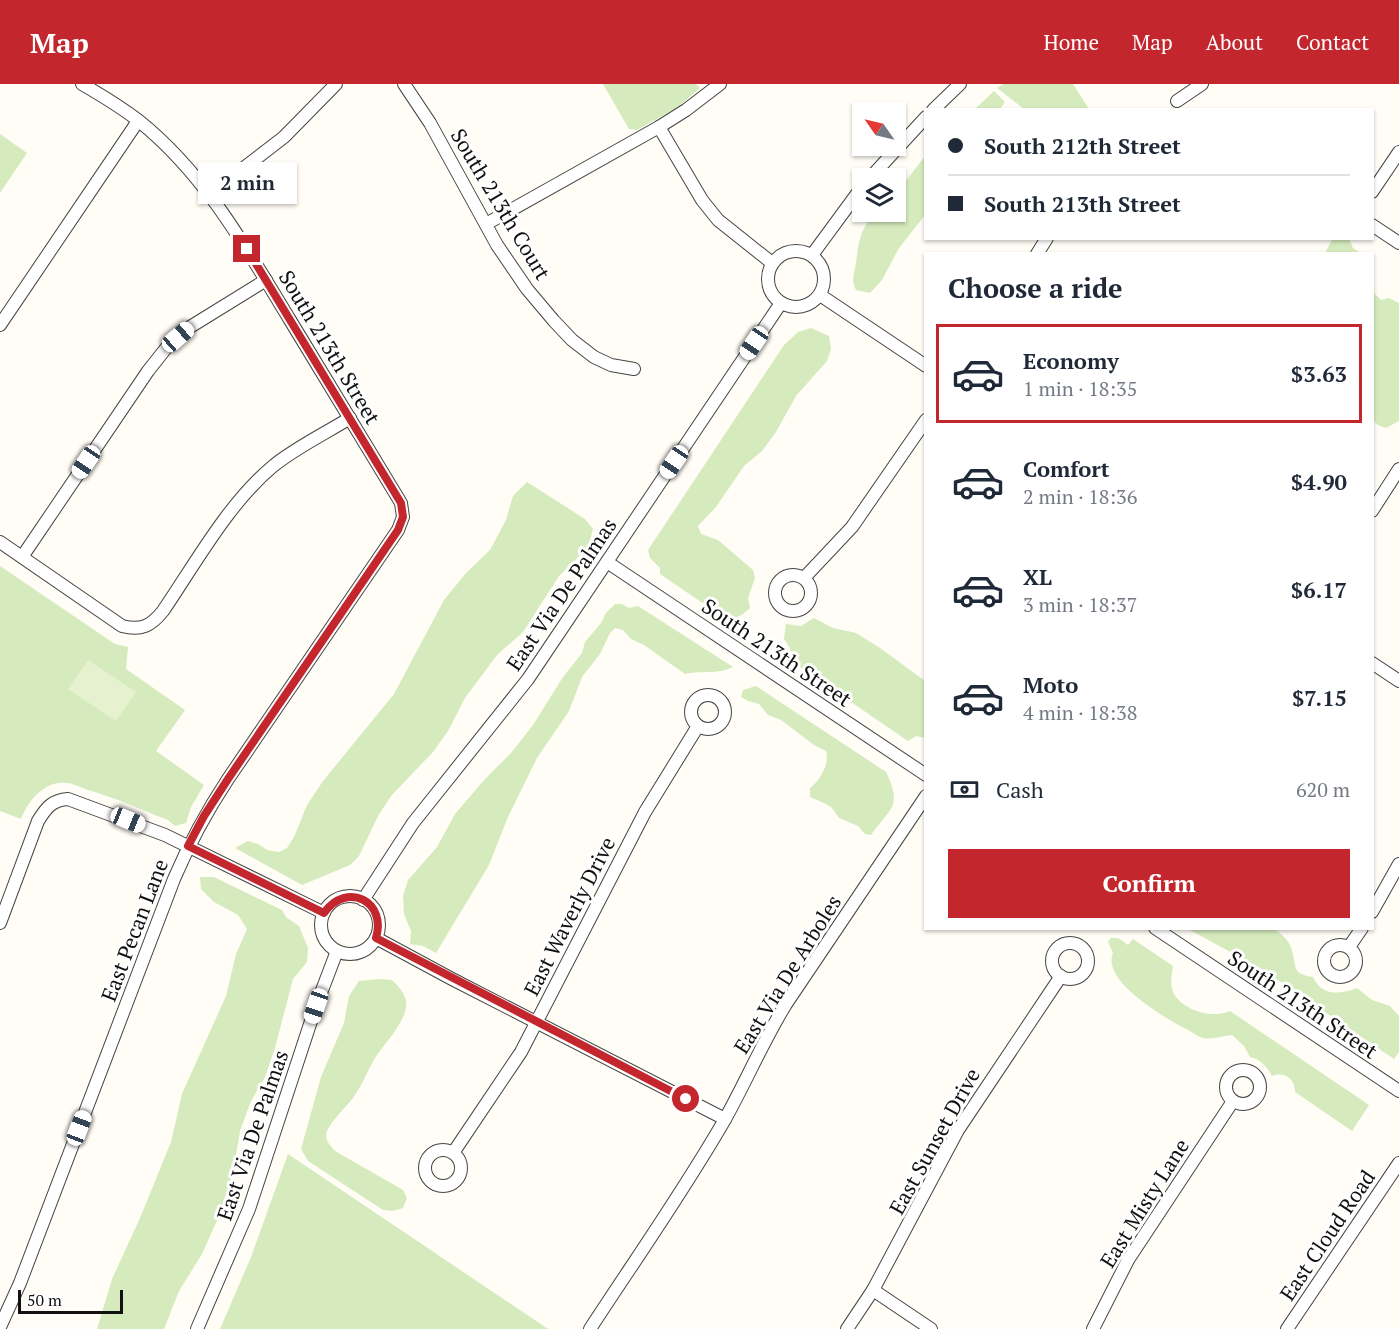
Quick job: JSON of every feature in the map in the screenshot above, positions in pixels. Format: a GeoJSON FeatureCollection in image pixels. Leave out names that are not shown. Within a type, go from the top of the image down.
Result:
{"type":"FeatureCollection","features":[{"type":"Feature","properties":{"kind":"street","name":"South 213th Street"},"geometry":{"type":"LineString","coordinates":[[81,84],[138,121],[176,155],[210,194],[238,234],[401,503],[403,517]]}},
{"type":"Feature","properties":{"kind":"street"},"geometry":{"type":"LineString","coordinates":[[210,194],[284,137],[336,84]]}},
{"type":"Feature","properties":{"kind":"street","name":"South 213th Court"},"geometry":{"type":"LineString","coordinates":[[404,84],[430,123],[511,267],[527,289],[566,333],[594,357],[611,365],[633,369]]}},
{"type":"Feature","properties":{"kind":"street"},"geometry":{"type":"LineString","coordinates":[[486,224],[659,127],[720,84]]}},
{"type":"Feature","properties":{"kind":"street"},"geometry":{"type":"LineString","coordinates":[[935,108],[960,84]]}},
{"type":"Feature","properties":{"kind":"street"},"geometry":{"type":"LineString","coordinates":[[1177,101],[1202,84]]}},
{"type":"Feature","properties":{"kind":"street"},"geometry":{"type":"LineString","coordinates":[[879,168],[924,119]]}},
{"type":"Feature","properties":{"kind":"street"},"geometry":{"type":"LineString","coordinates":[[0,325],[138,121]]}},
{"type":"Feature","properties":{"kind":"street"},"geometry":{"type":"LineString","coordinates":[[659,127],[702,200],[718,220],[772,263]]}},
{"type":"Feature","properties":{"kind":"street"},"geometry":{"type":"LineString","coordinates":[[1374,189],[1399,152]]}},
{"type":"Feature","properties":{"kind":"street"},"geometry":{"type":"LineString","coordinates":[[812,255],[852,201]]}},
{"type":"Feature","properties":{"kind":"street"},"geometry":{"type":"LineString","coordinates":[[1374,226],[1399,243]]}},
{"type":"Feature","properties":{"kind":"street"},"geometry":{"type":"LineString","coordinates":[[804,251],[812,255],[819,261],[825,278],[820,295],[802,307],[781,303],[770,289],[769,271],[772,263],[786,252],[804,251]]}},
{"type":"Feature","properties":{"kind":"street"},"geometry":{"type":"LineString","coordinates":[[22,557],[148,371],[167,347],[190,327],[266,280]]}},
{"type":"Feature","properties":{"kind":"street"},"geometry":{"type":"LineString","coordinates":[[820,295],[924,365]]}},
{"type":"Feature","properties":{"kind":"street","name":"East Via De Palmas"},"geometry":{"type":"LineString","coordinates":[[363,900],[413,823],[528,679],[781,303]]}},
{"type":"Feature","properties":{"kind":"street"},"geometry":{"type":"LineString","coordinates":[[0,542],[122,627],[133,629],[147,627],[163,611],[232,510],[250,488],[273,466],[350,418]]}},
{"type":"Feature","properties":{"kind":"street"},"geometry":{"type":"LineString","coordinates":[[804,578],[852,527],[924,423]]}},
{"type":"Feature","properties":{"kind":"street"},"geometry":{"type":"LineString","coordinates":[[1374,508],[1399,469]]}},
{"type":"Feature","properties":{"kind":"street","name":"East Pecan Lane"},"geometry":{"type":"LineString","coordinates":[[1,1324],[28,1261],[188,846],[222,788],[398,530],[403,517]]}},
{"type":"Feature","properties":{"kind":"street","name":"South 213th Street"},"geometry":{"type":"LineString","coordinates":[[607,562],[924,774]]}},
{"type":"Feature","properties":{"kind":"street"},"geometry":{"type":"LineString","coordinates":[[1374,664],[1399,681]]}},
{"type":"Feature","properties":{"kind":"street","name":"East Waverly Drive"},"geometry":{"type":"LineString","coordinates":[[453,1153],[521,1052],[645,812],[698,726]]}},
{"type":"Feature","properties":{"kind":"street"},"geometry":{"type":"LineString","coordinates":[[0,923],[38,820],[46,807],[58,800],[68,799],[188,846],[324,913]]}},
{"type":"Feature","properties":{"kind":"street","name":"East Via De Arboles"},"geometry":{"type":"LineString","coordinates":[[590,1329],[687,1183],[725,1119],[786,1004],[924,799]]}},
{"type":"Feature","properties":{"kind":"street"},"geometry":{"type":"LineString","coordinates":[[1374,908],[1399,864]]}},
{"type":"Feature","properties":{"kind":"street"},"geometry":{"type":"LineString","coordinates":[[355,897],[363,900],[370,904],[379,920],[376,938],[372,945],[360,953],[345,954],[325,939],[322,930],[324,913],[337,900],[355,897]]}},
{"type":"Feature","properties":{"kind":"street","name":"South 213th Street"},"geometry":{"type":"LineString","coordinates":[[1158,930],[1399,1091]]}},
{"type":"Feature","properties":{"kind":"street"},"geometry":{"type":"LineString","coordinates":[[1349,947],[1361,930]]}},
{"type":"Feature","properties":{"kind":"street"},"geometry":{"type":"LineString","coordinates":[[376,938],[725,1119]]}},
{"type":"Feature","properties":{"kind":"street","name":"East Via De Palmas"},"geometry":{"type":"LineString","coordinates":[[197,1329],[249,1209],[300,1052],[338,951]]}},
{"type":"Feature","properties":{"kind":"street","name":"East Sunset Drive"},"geometry":{"type":"LineString","coordinates":[[847,1329],[873,1290],[958,1130],[1061,976]]}},
{"type":"Feature","properties":{"kind":"street","name":"East Misty Lane"},"geometry":{"type":"LineString","coordinates":[[1092,1329],[1128,1260],[1233,1101]]}},
{"type":"Feature","properties":{"kind":"street","name":"East Cloud Road"},"geometry":{"type":"LineString","coordinates":[[1287,1329],[1399,1163]]}},
{"type":"Feature","properties":{"kind":"street"},"geometry":{"type":"LineString","coordinates":[[873,1290],[931,1329]]}},
{"type":"Feature","properties":{"kind":"green space"},"geometry":{"type":"Polygon","coordinates":[[[603,84],[696,84],[700,88],[678,107],[637,130],[629,129],[603,84]]]}},
{"type":"Feature","properties":{"kind":"green space"},"geometry":{"type":"Polygon","coordinates":[[[1003,84],[1073,84],[1088,108],[1023,108],[997,88],[1003,84]]]}},
{"type":"Feature","properties":{"kind":"green space"},"geometry":{"type":"Polygon","coordinates":[[[994,91],[1005,102],[1001,108],[976,108],[994,91]]]}},
{"type":"Feature","properties":{"kind":"green space"},"geometry":{"type":"Polygon","coordinates":[[[0,134],[27,153],[0,193],[0,134]]]}},
{"type":"Feature","properties":{"kind":"green space"},"geometry":{"type":"Polygon","coordinates":[[[924,157],[924,216],[899,248],[882,280],[870,293],[856,290],[853,277],[859,241],[868,222],[906,222],[906,181],[924,157]]]}},
{"type":"Feature","properties":{"kind":"green space"},"geometry":{"type":"Polygon","coordinates":[[[1332,240],[1349,240],[1353,248],[1359,252],[1326,252],[1332,240]]]}},
{"type":"Feature","properties":{"kind":"green space"},"geometry":{"type":"Polygon","coordinates":[[[1374,293],[1381,300],[1389,298],[1399,303],[1399,421],[1386,428],[1374,421],[1374,293]]]}},
{"type":"Feature","properties":{"kind":"green space"},"geometry":{"type":"Polygon","coordinates":[[[811,328],[829,336],[831,349],[827,361],[796,396],[776,432],[762,451],[744,466],[716,507],[698,526],[701,534],[718,540],[753,570],[755,578],[748,598],[750,608],[729,621],[660,574],[660,568],[650,558],[648,550],[784,345],[798,332],[811,328]]]}},
{"type":"Feature","properties":{"kind":"green space"},"geometry":{"type":"Polygon","coordinates":[[[527,482],[585,519],[593,529],[588,547],[559,576],[523,632],[497,655],[465,698],[448,731],[433,752],[391,796],[378,816],[359,856],[350,865],[302,885],[235,848],[248,841],[267,850],[279,852],[287,848],[307,805],[323,781],[394,694],[444,600],[466,573],[490,550],[506,520],[513,496],[527,482]]]}},
{"type":"Feature","properties":{"kind":"green space"},"geometry":{"type":"Polygon","coordinates":[[[0,566],[115,644],[128,647],[126,669],[185,710],[156,751],[204,785],[191,807],[186,823],[175,826],[168,820],[129,804],[66,783],[58,783],[44,789],[33,799],[21,819],[0,811],[0,566]]]}},
{"type":"Feature","properties":{"kind":"green space"},"geometry":{"type":"Polygon","coordinates":[[[615,604],[622,604],[629,608],[638,606],[733,667],[721,671],[685,674],[644,645],[631,639],[623,630],[615,628],[610,633],[600,654],[582,677],[569,711],[537,758],[508,817],[489,865],[436,953],[423,946],[410,944],[411,931],[404,914],[403,896],[408,880],[437,847],[455,814],[511,753],[533,725],[563,677],[582,653],[585,642],[615,604]]]}},
{"type":"Feature","properties":{"kind":"green space"},"geometry":{"type":"Polygon","coordinates":[[[814,618],[833,628],[856,633],[924,680],[924,738],[916,736],[908,741],[788,659],[790,648],[784,639],[786,624],[801,626],[814,618]]]}},
{"type":"Feature","properties":{"kind":"green space"},"geometry":{"type":"Polygon","coordinates":[[[88,660],[136,692],[116,721],[68,689],[88,660]]]}},
{"type":"Feature","properties":{"kind":"green space"},"geometry":{"type":"Polygon","coordinates":[[[756,686],[886,772],[894,793],[894,800],[889,812],[871,835],[865,834],[858,826],[839,818],[826,804],[810,797],[810,788],[821,776],[827,761],[826,751],[814,745],[781,720],[768,715],[759,704],[741,697],[743,690],[756,686]]]}},
{"type":"Feature","properties":{"kind":"green space"},"geometry":{"type":"Polygon","coordinates":[[[200,877],[214,877],[282,910],[286,917],[299,926],[308,948],[307,962],[293,979],[265,1077],[251,1101],[240,1131],[233,1173],[219,1216],[202,1254],[179,1291],[164,1329],[97,1329],[112,1279],[171,1142],[182,1094],[226,996],[236,954],[247,929],[238,915],[214,902],[201,889],[200,877]]]}},
{"type":"Feature","properties":{"kind":"green space"},"geometry":{"type":"Polygon","coordinates":[[[1190,930],[1275,930],[1289,944],[1298,972],[1313,977],[1321,988],[1338,993],[1357,988],[1372,1000],[1390,1006],[1399,1016],[1399,1052],[1394,1059],[1260,968],[1190,930]]]}},
{"type":"Feature","properties":{"kind":"green space"},"geometry":{"type":"Polygon","coordinates":[[[1111,938],[1118,938],[1128,945],[1133,939],[1173,966],[1172,991],[1185,1005],[1207,1014],[1230,1011],[1369,1105],[1352,1131],[1295,1092],[1295,1087],[1288,1077],[1285,1075],[1272,1076],[1263,1064],[1250,1057],[1244,1046],[1232,1035],[1200,1037],[1163,1016],[1136,997],[1116,975],[1112,964],[1113,953],[1108,942],[1111,938]]]}},
{"type":"Feature","properties":{"kind":"green space"},"geometry":{"type":"Polygon","coordinates":[[[392,980],[402,992],[406,999],[404,1014],[398,1027],[375,1058],[353,1098],[333,1121],[326,1135],[335,1151],[403,1190],[407,1198],[403,1208],[393,1211],[383,1210],[308,1161],[301,1149],[321,1077],[344,1023],[349,996],[359,981],[392,980]]]}},
{"type":"Feature","properties":{"kind":"green space"},"geometry":{"type":"Polygon","coordinates":[[[288,1154],[548,1329],[220,1329],[251,1257],[288,1154]]]}},
{"type":"Feature","properties":{"kind":"route"},"geometry":{"type":"LineString","coordinates":[[247,249],[401,503],[403,517],[398,530],[228,779],[188,846],[324,913],[330,905],[346,897],[363,900],[370,904],[379,920],[376,938],[686,1099]]}}]}
